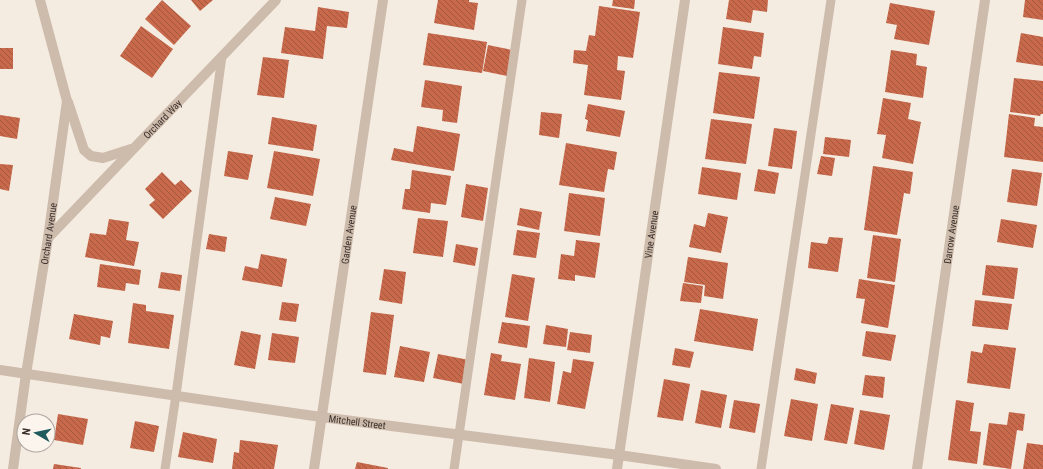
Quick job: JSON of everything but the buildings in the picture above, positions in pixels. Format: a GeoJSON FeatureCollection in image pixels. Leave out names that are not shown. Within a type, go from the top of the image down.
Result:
{"type":"FeatureCollection","features":[{"type":"Feature","properties":{"kind":"street","name":"Orchard Avenue"},"geometry":{"type":"LineString","coordinates":[[13,469],[67,101],[40,0]]}},
{"type":"Feature","properties":{"kind":"street","name":"Orchard Way"},"geometry":{"type":"LineString","coordinates":[[48,238],[276,0]]}},
{"type":"Feature","properties":{"kind":"street","name":"Garden Avenue"},"geometry":{"type":"LineString","coordinates":[[314,469],[383,0]]}},
{"type":"Feature","properties":{"kind":"street","name":"Vine Avenue"},"geometry":{"type":"LineString","coordinates":[[617,469],[685,0]]}},
{"type":"Feature","properties":{"kind":"street","name":"Darrow Avenue"},"geometry":{"type":"LineString","coordinates":[[917,469],[985,0]]}},
{"type":"Feature","properties":{"kind":"street"},"geometry":{"type":"LineString","coordinates":[[67,101],[84,150],[92,156],[103,158],[133,148]]}},
{"type":"Feature","properties":{"kind":"street","name":"Mitchell Street"},"geometry":{"type":"LineString","coordinates":[[0,370],[321,417],[619,455],[716,469]]}},
{"type":"Feature","properties":{"kind":"lane"},"geometry":{"type":"LineString","coordinates":[[454,469],[522,0]]}},
{"type":"Feature","properties":{"kind":"lane"},"geometry":{"type":"LineString","coordinates":[[761,469],[831,0]]}},
{"type":"Feature","properties":{"kind":"lane"},"geometry":{"type":"LineString","coordinates":[[165,469],[222,56]]}}]}
